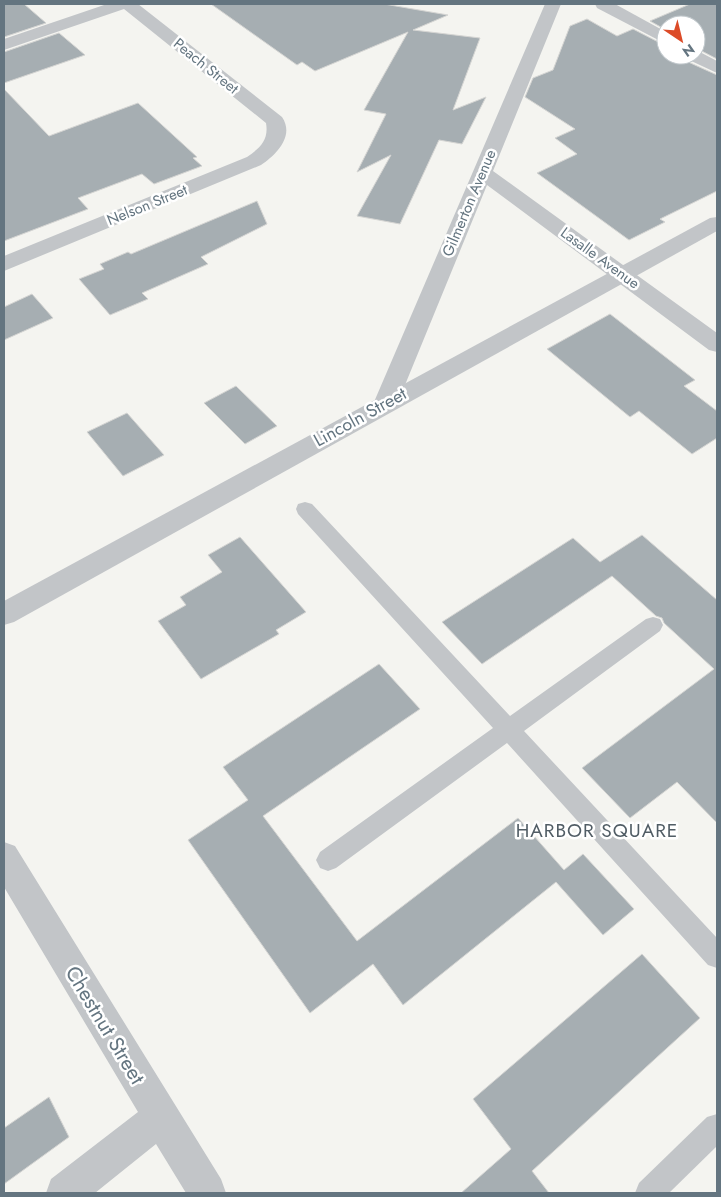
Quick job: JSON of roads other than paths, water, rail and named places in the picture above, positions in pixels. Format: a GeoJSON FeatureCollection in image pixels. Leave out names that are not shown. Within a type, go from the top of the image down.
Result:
{"type":"FeatureCollection","features":[{"type":"Feature","properties":{"kind":"street"},"geometry":{"type":"LineString","coordinates":[[4,45],[122,4]]}},
{"type":"Feature","properties":{"kind":"street","name":"Peach Street"},"geometry":{"type":"LineString","coordinates":[[128,4],[275,121],[278,132]]}},
{"type":"Feature","properties":{"kind":"street","name":"Gilmerton Avenue"},"geometry":{"type":"LineString","coordinates":[[386,402],[553,4]]}},
{"type":"Feature","properties":{"kind":"street"},"geometry":{"type":"LineString","coordinates":[[603,4],[656,34]]}},
{"type":"Feature","properties":{"kind":"street"},"geometry":{"type":"LineString","coordinates":[[706,62],[717,68]]}},
{"type":"Feature","properties":{"kind":"street","name":"Nelson Street"},"geometry":{"type":"LineString","coordinates":[[4,264],[254,161],[265,154],[275,143],[278,132]]}},
{"type":"Feature","properties":{"kind":"street","name":"Lasalle Avenue"},"geometry":{"type":"LineString","coordinates":[[482,172],[717,344]]}},
{"type":"Feature","properties":{"kind":"street","name":"Lincoln Street"},"geometry":{"type":"LineString","coordinates":[[4,614],[386,402],[717,223]]}},
{"type":"Feature","properties":{"kind":"street","name":"Chestnut Street"},"geometry":{"type":"LineString","coordinates":[[4,857],[207,1193]]}},
{"type":"Feature","properties":{"kind":"street"},"geometry":{"type":"LineString","coordinates":[[65,1193],[161,1117]]}},
{"type":"Feature","properties":{"kind":"lane"},"geometry":{"type":"LineString","coordinates":[[305,509],[717,956]]}},
{"type":"Feature","properties":{"kind":"lane"},"geometry":{"type":"LineString","coordinates":[[328,860],[652,625]]}},
{"type":"Feature","properties":{"kind":"lane"},"geometry":{"type":"LineString","coordinates":[[648,1193],[717,1127]]}},
{"type":"Feature","properties":{"kind":"district","name":"HARBOR SQUARE"},"geometry":{"type":"Point","coordinates":[597,830]}}]}
